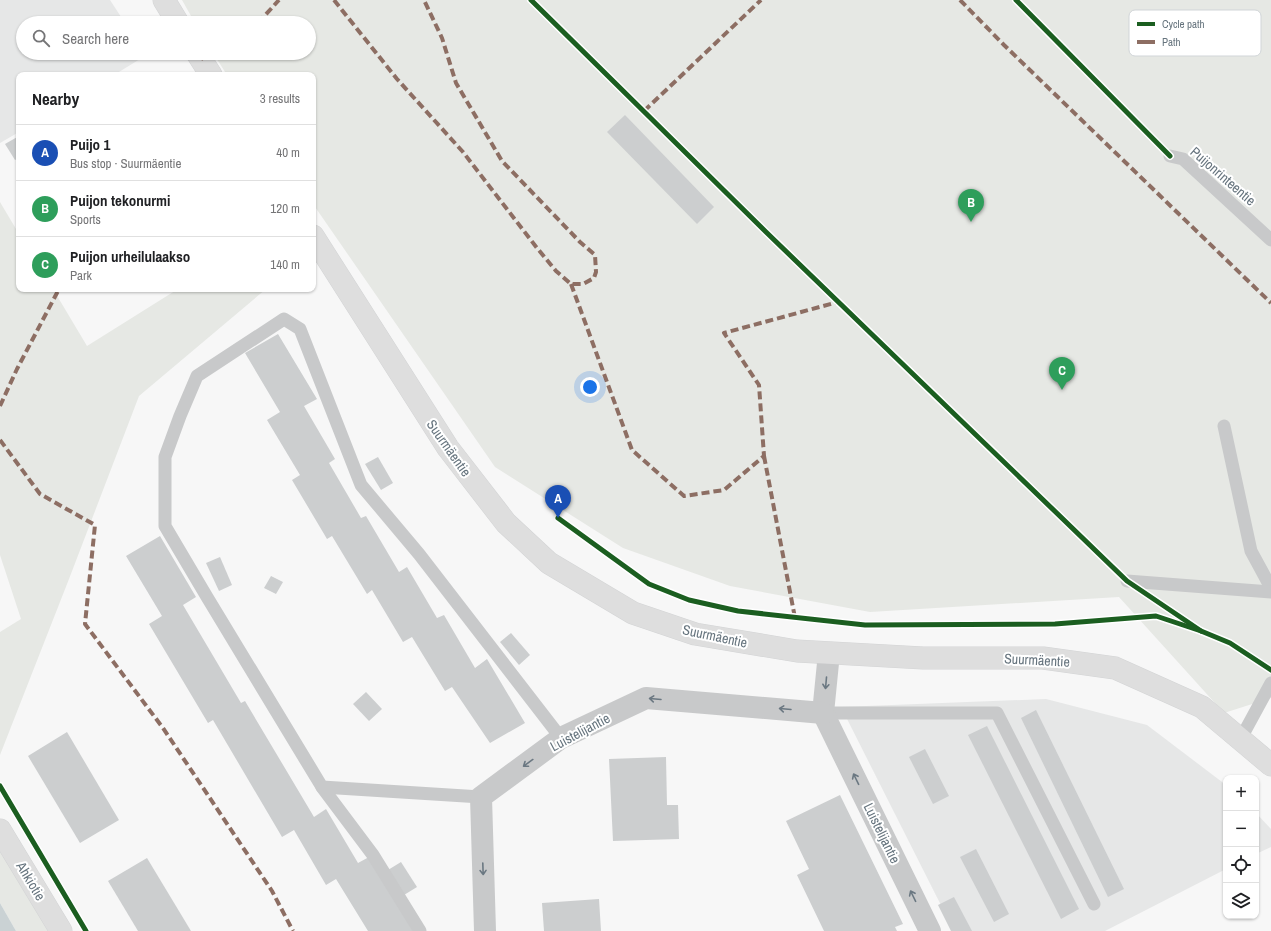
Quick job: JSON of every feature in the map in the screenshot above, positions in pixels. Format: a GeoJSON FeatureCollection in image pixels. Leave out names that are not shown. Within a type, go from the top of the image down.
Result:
{"type":"FeatureCollection","features":[{"type":"Feature","properties":{"kind":"main road"},"geometry":{"type":"LineString","coordinates":[[164,0],[174,16]]}},
{"type":"Feature","properties":{"kind":"main road"},"geometry":{"type":"LineString","coordinates":[[201,60],[209,72]]}},
{"type":"Feature","properties":{"kind":"main road","name":"Suurmäentie"},"geometry":{"type":"LineString","coordinates":[[316,241],[448,448],[506,522],[549,563],[633,613],[695,634],[797,651],[923,658],[1044,658],[1115,668],[1202,707],[1271,765]]}},
{"type":"Feature","properties":{"kind":"main road","name":"Ahkiotie"},"geometry":{"type":"LineString","coordinates":[[0,830],[61,931]]}},
{"type":"Feature","properties":{"kind":"street"},"geometry":{"type":"LineString","coordinates":[[823,713],[829,653]]}},
{"type":"Feature","properties":{"kind":"street","name":"Luistelijantie"},"geometry":{"type":"LineString","coordinates":[[481,797],[561,738],[646,698],[823,713],[930,931]]}},
{"type":"Feature","properties":{"kind":"street"},"geometry":{"type":"LineString","coordinates":[[481,797],[485,931]]}},
{"type":"Feature","properties":{"kind":"lane","name":"Puijonrinteentie"},"geometry":{"type":"LineString","coordinates":[[1170,156],[1183,159],[1271,240]]}},
{"type":"Feature","properties":{"kind":"lane"},"geometry":{"type":"LineString","coordinates":[[420,931],[373,855],[322,787],[165,526],[165,458],[180,416],[197,376],[284,319],[300,329],[361,485],[419,554],[561,738]]}},
{"type":"Feature","properties":{"kind":"lane"},"geometry":{"type":"LineString","coordinates":[[1224,426],[1251,551],[1271,588]]}},
{"type":"Feature","properties":{"kind":"lane"},"geometry":{"type":"LineString","coordinates":[[1127,581],[1271,592]]}},
{"type":"Feature","properties":{"kind":"lane"},"geometry":{"type":"LineString","coordinates":[[1240,740],[1271,683]]}},
{"type":"Feature","properties":{"kind":"lane"},"geometry":{"type":"LineString","coordinates":[[823,713],[997,713],[1094,904]]}},
{"type":"Feature","properties":{"kind":"lane"},"geometry":{"type":"LineString","coordinates":[[322,787],[481,797]]}},
{"type":"Feature","properties":{"kind":"shaded area"},"geometry":{"type":"Polygon","coordinates":[[[0,0],[110,0],[120,16],[16,16],[16,60],[138,60],[119,72],[16,72],[16,134],[0,143],[0,0]]]}},
{"type":"Feature","properties":{"kind":"shaded area"},"geometry":{"type":"Polygon","coordinates":[[[182,0],[1271,0],[1271,698],[1224,713],[1119,597],[870,612],[730,586],[623,548],[495,467],[316,208],[316,72],[225,72],[217,60],[316,60],[316,16],[191,16],[182,0]]]}},
{"type":"Feature","properties":{"kind":"shaded area"},"geometry":{"type":"Polygon","coordinates":[[[0,202],[16,229],[16,292],[55,292],[87,346],[173,292],[262,292],[139,396],[0,755],[0,632],[21,619],[0,555],[0,202]]]}},
{"type":"Feature","properties":{"kind":"shaded area"},"geometry":{"type":"Polygon","coordinates":[[[1046,699],[1147,725],[1223,783],[1223,871],[1105,931],[954,931],[841,707],[1046,699]]]}},
{"type":"Feature","properties":{"kind":"shaded area"},"geometry":{"type":"Polygon","coordinates":[[[1259,816],[1271,829],[1271,847],[1259,853],[1259,816]]]}},
{"type":"Feature","properties":{"kind":"shaded area"},"geometry":{"type":"Polygon","coordinates":[[[0,846],[52,931],[16,931],[0,903],[0,846]]]}},
{"type":"Feature","properties":{"kind":"shaded area"},"geometry":{"type":"Polygon","coordinates":[[[0,903],[16,931],[0,931],[0,903]]]}},
{"type":"Feature","properties":{"kind":"building"},"geometry":{"type":"Polygon","coordinates":[[[625,115],[714,207],[697,224],[607,132],[625,115]]]}},
{"type":"Feature","properties":{"kind":"building"},"geometry":{"type":"Polygon","coordinates":[[[16,138],[16,160],[15,160],[5,144],[16,138]]]}},
{"type":"Feature","properties":{"kind":"building"},"geometry":{"type":"Polygon","coordinates":[[[278,334],[317,399],[304,406],[335,459],[329,463],[361,518],[366,516],[399,572],[407,567],[437,618],[444,615],[475,668],[487,659],[525,723],[490,743],[452,687],[445,691],[412,637],[403,642],[372,590],[367,594],[332,536],[327,539],[292,480],[300,475],[267,420],[280,412],[245,353],[278,334]]]}},
{"type":"Feature","properties":{"kind":"building"},"geometry":{"type":"Polygon","coordinates":[[[378,457],[393,483],[381,490],[365,464],[378,457]]]}},
{"type":"Feature","properties":{"kind":"building"},"geometry":{"type":"Polygon","coordinates":[[[160,536],[196,597],[183,605],[241,703],[245,701],[314,817],[326,809],[358,863],[369,857],[413,931],[368,931],[336,879],[326,885],[294,830],[282,837],[213,720],[208,723],[149,624],[162,616],[126,556],[160,536]]]}},
{"type":"Feature","properties":{"kind":"building"},"geometry":{"type":"Polygon","coordinates":[[[220,557],[232,585],[219,591],[206,563],[220,557]]]}},
{"type":"Feature","properties":{"kind":"building"},"geometry":{"type":"Polygon","coordinates":[[[271,576],[283,582],[276,594],[264,588],[271,576]]]}},
{"type":"Feature","properties":{"kind":"building"},"geometry":{"type":"Polygon","coordinates":[[[511,633],[530,655],[519,665],[500,642],[511,633]]]}},
{"type":"Feature","properties":{"kind":"building"},"geometry":{"type":"Polygon","coordinates":[[[366,692],[382,709],[369,721],[353,704],[366,692]]]}},
{"type":"Feature","properties":{"kind":"building"},"geometry":{"type":"Polygon","coordinates":[[[1036,710],[1124,889],[1108,897],[1021,718],[1036,710]]]}},
{"type":"Feature","properties":{"kind":"building"},"geometry":{"type":"Polygon","coordinates":[[[987,726],[1079,909],[1061,919],[968,735],[987,726]]]}},
{"type":"Feature","properties":{"kind":"building"},"geometry":{"type":"Polygon","coordinates":[[[67,732],[119,820],[80,843],[28,756],[67,732]]]}},
{"type":"Feature","properties":{"kind":"building"},"geometry":{"type":"Polygon","coordinates":[[[925,749],[949,796],[933,804],[909,757],[925,749]]]}},
{"type":"Feature","properties":{"kind":"building"},"geometry":{"type":"Polygon","coordinates":[[[666,757],[667,805],[678,805],[679,839],[613,841],[609,759],[666,757]]]}},
{"type":"Feature","properties":{"kind":"building"},"geometry":{"type":"Polygon","coordinates":[[[840,795],[903,924],[895,927],[897,931],[824,931],[797,875],[809,869],[786,821],[840,795]]]}},
{"type":"Feature","properties":{"kind":"building"},"geometry":{"type":"Polygon","coordinates":[[[976,849],[1009,914],[994,922],[960,857],[976,849]]]}},
{"type":"Feature","properties":{"kind":"building"},"geometry":{"type":"Polygon","coordinates":[[[147,858],[191,931],[138,931],[108,881],[147,858]]]}},
{"type":"Feature","properties":{"kind":"building"},"geometry":{"type":"Polygon","coordinates":[[[401,862],[417,887],[404,895],[388,870],[401,862]]]}},
{"type":"Feature","properties":{"kind":"building"},"geometry":{"type":"Polygon","coordinates":[[[954,897],[972,931],[951,931],[938,905],[954,897]]]}},
{"type":"Feature","properties":{"kind":"building"},"geometry":{"type":"Polygon","coordinates":[[[599,899],[601,931],[544,931],[542,903],[599,899]]]}},
{"type":"Feature","properties":{"kind":"marked path"},"geometry":{"type":"LineString","coordinates":[[264,16],[279,0]]}},
{"type":"Feature","properties":{"kind":"marked path"},"geometry":{"type":"LineString","coordinates":[[334,0],[397,79],[463,152],[556,271],[571,284],[583,284],[594,278],[596,272],[595,255],[580,242],[502,161],[456,83],[442,38],[424,0]]}},
{"type":"Feature","properties":{"kind":"marked path"},"geometry":{"type":"LineString","coordinates":[[644,111],[761,0]]}},
{"type":"Feature","properties":{"kind":"marked path"},"geometry":{"type":"LineString","coordinates":[[960,0],[1004,45],[1271,303]]}},
{"type":"Feature","properties":{"kind":"marked path"},"geometry":{"type":"LineString","coordinates":[[571,284],[632,450],[684,496],[724,490],[764,456],[759,385],[724,333],[838,302]]}},
{"type":"Feature","properties":{"kind":"marked path"},"geometry":{"type":"LineString","coordinates":[[0,406],[17,369],[57,292]]}},
{"type":"Feature","properties":{"kind":"marked path"},"geometry":{"type":"LineString","coordinates":[[0,440],[40,494],[95,525],[85,624],[163,728],[272,891],[293,931]]}},
{"type":"Feature","properties":{"kind":"marked path"},"geometry":{"type":"LineString","coordinates":[[764,456],[795,618]]}},
{"type":"Feature","properties":{"kind":"cycle path"},"geometry":{"type":"LineString","coordinates":[[531,0],[766,232],[1127,581],[1201,631]]}},
{"type":"Feature","properties":{"kind":"cycle path"},"geometry":{"type":"LineString","coordinates":[[1016,0],[1170,156]]}},
{"type":"Feature","properties":{"kind":"cycle path"},"geometry":{"type":"LineString","coordinates":[[558,518],[649,584],[689,600],[738,611],[865,625],[1055,624],[1156,616],[1201,631],[1230,643],[1271,670]]}},
{"type":"Feature","properties":{"kind":"cycle path"},"geometry":{"type":"LineString","coordinates":[[0,786],[86,931]]}},
{"type":"Feature","properties":{"kind":"place","name":"Puijon tekonurmi"},"geometry":{"type":"Point","coordinates":[971,222]}},
{"type":"Feature","properties":{"kind":"place","name":"Puijon urheilulaakso"},"geometry":{"type":"Point","coordinates":[1062,390]}},
{"type":"Feature","properties":{"kind":"place","name":"Puijo 1"},"geometry":{"type":"Point","coordinates":[558,518]}}]}
